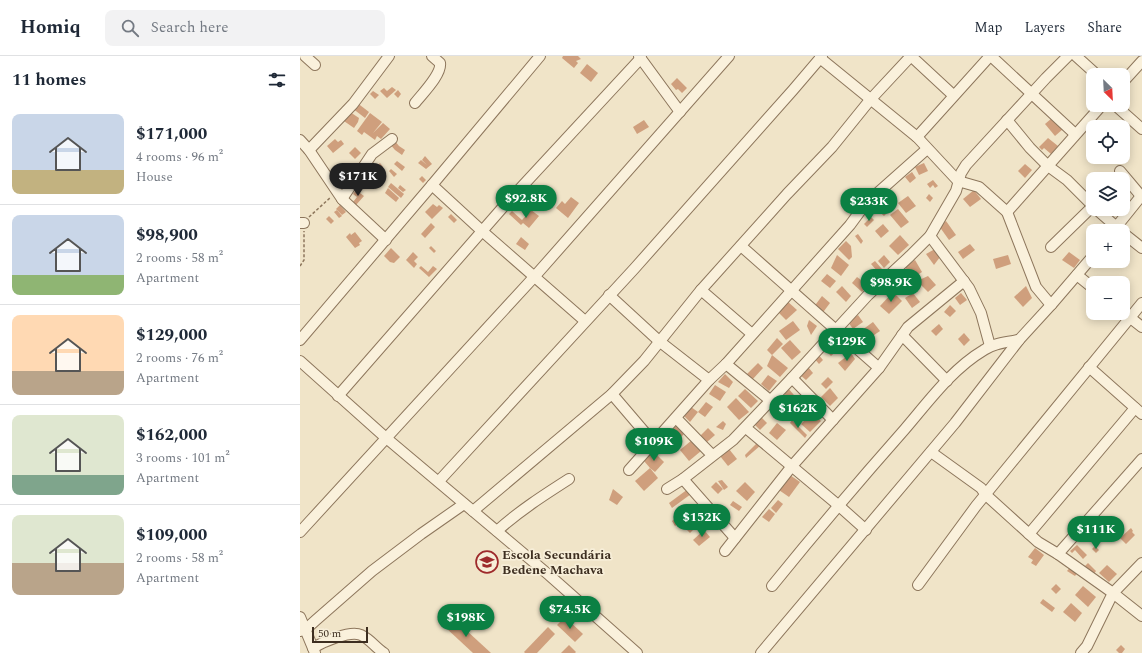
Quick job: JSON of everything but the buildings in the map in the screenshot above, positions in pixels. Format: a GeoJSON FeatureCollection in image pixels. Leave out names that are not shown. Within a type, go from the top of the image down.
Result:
{"type":"FeatureCollection","features":[{"type":"Feature","properties":{"kind":"street"},"geometry":{"type":"LineString","coordinates":[[305,56],[315,65]]}},
{"type":"Feature","properties":{"kind":"street"},"geometry":{"type":"LineString","coordinates":[[309,150],[353,104],[389,56]]}},
{"type":"Feature","properties":{"kind":"street"},"geometry":{"type":"LineString","coordinates":[[415,103],[438,73],[440,63],[432,56]]}},
{"type":"Feature","properties":{"kind":"street"},"geometry":{"type":"LineString","coordinates":[[300,340],[540,56]]}},
{"type":"Feature","properties":{"kind":"street"},"geometry":{"type":"LineString","coordinates":[[300,532],[385,437],[535,276],[729,56]]}},
{"type":"Feature","properties":{"kind":"street"},"geometry":{"type":"LineString","coordinates":[[473,511],[549,454],[644,361],[701,290],[787,194],[832,147],[870,100],[911,56],[953,95]]}},
{"type":"Feature","properties":{"kind":"street"},"geometry":{"type":"LineString","coordinates":[[917,137],[953,95],[991,56],[1075,134]]}},
{"type":"Feature","properties":{"kind":"street"},"geometry":{"type":"LineString","coordinates":[[667,489],[683,479],[746,428],[868,295],[930,236],[956,192],[958,181],[966,165],[1068,56]]}},
{"type":"Feature","properties":{"kind":"street"},"geometry":{"type":"LineString","coordinates":[[1076,56],[1089,68]]}},
{"type":"Feature","properties":{"kind":"street"},"geometry":{"type":"LineString","coordinates":[[338,396],[482,231],[640,57],[680,112]]}},
{"type":"Feature","properties":{"kind":"street"},"geometry":{"type":"LineString","coordinates":[[438,481],[634,269],[793,90],[817,58],[917,137],[958,181],[979,187],[1007,212],[1036,288],[1051,305]]}},
{"type":"Feature","properties":{"kind":"street"},"geometry":{"type":"LineString","coordinates":[[1130,74],[1142,61]]}},
{"type":"Feature","properties":{"kind":"street"},"geometry":{"type":"LineString","coordinates":[[1007,212],[1095,112]]}},
{"type":"Feature","properties":{"kind":"street"},"geometry":{"type":"LineString","coordinates":[[1124,112],[1142,129]]}},
{"type":"Feature","properties":{"kind":"street"},"geometry":{"type":"LineString","coordinates":[[1008,120],[1030,148],[1048,166],[1067,180],[1086,199]]}},
{"type":"Feature","properties":{"kind":"street"},"geometry":{"type":"LineString","coordinates":[[342,199],[372,154],[392,139]]}},
{"type":"Feature","properties":{"kind":"street"},"geometry":{"type":"LineString","coordinates":[[300,140],[309,150],[342,199],[386,240]]}},
{"type":"Feature","properties":{"kind":"street"},"geometry":{"type":"LineString","coordinates":[[629,470],[709,380],[726,364],[850,225],[873,197],[927,149]]}},
{"type":"Feature","properties":{"kind":"street"},"geometry":{"type":"LineString","coordinates":[[1120,171],[1142,196],[1123,224]]}},
{"type":"Feature","properties":{"kind":"street"},"geometry":{"type":"LineString","coordinates":[[432,185],[585,321]]}},
{"type":"Feature","properties":{"kind":"street"},"geometry":{"type":"LineString","coordinates":[[1051,247],[1086,213]]}},
{"type":"Feature","properties":{"kind":"street"},"geometry":{"type":"LineString","coordinates":[[1103,216],[1111,224]]}},
{"type":"Feature","properties":{"kind":"street"},"geometry":{"type":"LineString","coordinates":[[930,236],[969,288],[981,313],[990,346]]}},
{"type":"Feature","properties":{"kind":"street"},"geometry":{"type":"LineString","coordinates":[[1130,240],[1142,248]]}},
{"type":"Feature","properties":{"kind":"street"},"geometry":{"type":"LineString","coordinates":[[741,246],[813,308],[879,368]]}},
{"type":"Feature","properties":{"kind":"street"},"geometry":{"type":"LineString","coordinates":[[761,653],[932,452],[1019,340],[1086,264]]}},
{"type":"Feature","properties":{"kind":"street"},"geometry":{"type":"LineString","coordinates":[[1077,275],[1086,282]]}},
{"type":"Feature","properties":{"kind":"street"},"geometry":{"type":"LineString","coordinates":[[725,551],[792,466],[879,368],[908,327],[964,281]]}},
{"type":"Feature","properties":{"kind":"street"},"geometry":{"type":"LineString","coordinates":[[701,290],[752,334]]}},
{"type":"Feature","properties":{"kind":"street"},"geometry":{"type":"LineString","coordinates":[[609,295],[659,341],[709,380]]}},
{"type":"Feature","properties":{"kind":"street"},"geometry":{"type":"LineString","coordinates":[[1130,313],[1142,303]]}},
{"type":"Feature","properties":{"kind":"street"},"geometry":{"type":"LineString","coordinates":[[1130,317],[1142,327]]}},
{"type":"Feature","properties":{"kind":"street"},"geometry":{"type":"LineString","coordinates":[[918,585],[976,506],[1089,367],[1123,320]]}},
{"type":"Feature","properties":{"kind":"street"},"geometry":{"type":"LineString","coordinates":[[902,335],[947,381]]}},
{"type":"Feature","properties":{"kind":"street"},"geometry":{"type":"LineString","coordinates":[[772,586],[838,505],[947,381],[969,360],[990,346],[1019,340]]}},
{"type":"Feature","properties":{"kind":"street"},"geometry":{"type":"LineString","coordinates":[[300,361],[385,437],[497,531],[637,653]]}},
{"type":"Feature","properties":{"kind":"street"},"geometry":{"type":"LineString","coordinates":[[726,364],[771,401]]}},
{"type":"Feature","properties":{"kind":"street"},"geometry":{"type":"LineString","coordinates":[[1029,534],[1139,411],[1089,367]]}},
{"type":"Feature","properties":{"kind":"street"},"geometry":{"type":"LineString","coordinates":[[792,378],[833,420]]}},
{"type":"Feature","properties":{"kind":"street"},"geometry":{"type":"LineString","coordinates":[[612,394],[653,442]]}},
{"type":"Feature","properties":{"kind":"street"},"geometry":{"type":"LineString","coordinates":[[676,418],[712,455]]}},
{"type":"Feature","properties":{"kind":"street"},"geometry":{"type":"LineString","coordinates":[[746,428],[866,530]]}},
{"type":"Feature","properties":{"kind":"street"},"geometry":{"type":"LineString","coordinates":[[932,452],[981,488],[986,495],[1038,542],[1058,554],[1113,593],[1142,616]]}},
{"type":"Feature","properties":{"kind":"street"},"geometry":{"type":"LineString","coordinates":[[1058,554],[1142,459]]}},
{"type":"Feature","properties":{"kind":"street"},"geometry":{"type":"LineString","coordinates":[[497,531],[536,499],[569,478]]}},
{"type":"Feature","properties":{"kind":"street"},"geometry":{"type":"LineString","coordinates":[[683,479],[735,538]]}},
{"type":"Feature","properties":{"kind":"street"},"geometry":{"type":"LineString","coordinates":[[303,630],[372,571],[464,504]]}},
{"type":"Feature","properties":{"kind":"street"},"geometry":{"type":"LineString","coordinates":[[1087,651],[1113,593],[1142,563]]}},
{"type":"Feature","properties":{"kind":"street"},"geometry":{"type":"LineString","coordinates":[[300,617],[303,630],[314,650],[333,638],[358,634],[367,638],[384,653]]}},
{"type":"Feature","properties":{"kind":"place","name":"Escola Secundária Bedene Machava"},"geometry":{"type":"Point","coordinates":[487,562]}}]}
